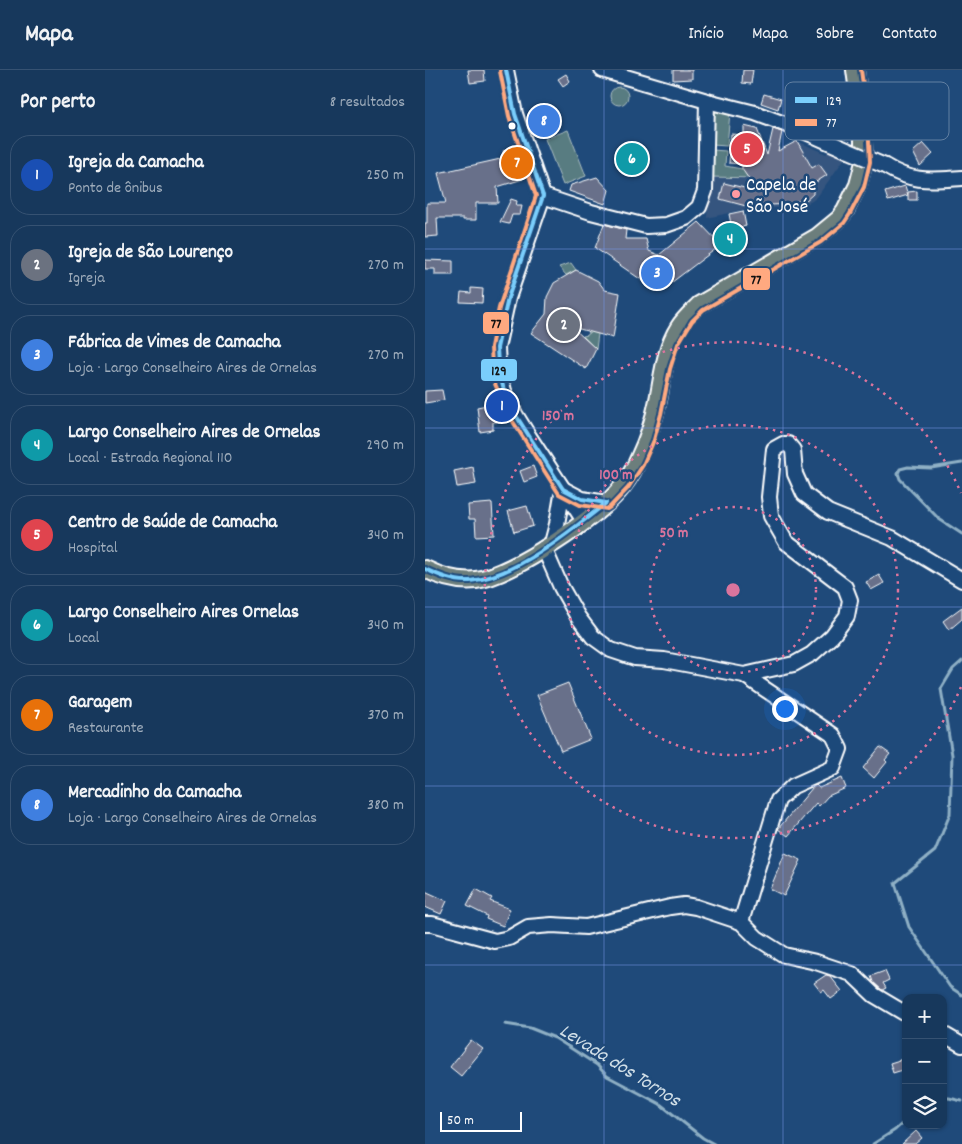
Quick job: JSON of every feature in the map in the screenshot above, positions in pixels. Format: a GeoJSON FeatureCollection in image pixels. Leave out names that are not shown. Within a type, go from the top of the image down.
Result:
{"type":"FeatureCollection","features":[{"type":"Feature","properties":{"kind":"main road"},"geometry":{"type":"LineString","coordinates":[[425,569],[449,579],[467,581],[492,577],[508,570],[548,546],[606,503],[622,487],[647,442],[655,415],[668,350],[685,319],[699,305],[817,237],[839,219],[845,212],[859,185],[864,162],[863,140]]}},
{"type":"Feature","properties":{"kind":"street"},"geometry":{"type":"LineString","coordinates":[[506,70],[515,114],[543,196],[506,303],[497,348],[498,365],[504,391],[515,414],[584,521]]}},
{"type":"Feature","properties":{"kind":"street"},"geometry":{"type":"LineString","coordinates":[[602,70],[755,113],[785,124]]}},
{"type":"Feature","properties":{"kind":"street"},"geometry":{"type":"LineString","coordinates":[[543,196],[591,212],[646,226],[666,225],[686,218],[699,207],[705,191],[707,101]]}},
{"type":"Feature","properties":{"kind":"street"},"geometry":{"type":"LineString","coordinates":[[826,140],[885,166],[900,175],[918,180],[962,178]]}},
{"type":"Feature","properties":{"kind":"street"},"geometry":{"type":"LineString","coordinates":[[563,489],[557,524],[548,546],[561,587],[593,637],[611,650],[635,658],[664,660],[744,675],[794,664],[812,654],[832,636],[847,616],[850,600],[845,587],[786,542],[771,516],[769,497],[772,457],[774,449],[779,445],[788,444],[793,450],[795,474],[803,494],[828,512],[892,538],[962,580]]}},
{"type":"Feature","properties":{"kind":"street"},"geometry":{"type":"LineString","coordinates":[[563,489],[582,499],[606,503]]}},
{"type":"Feature","properties":{"kind":"street"},"geometry":{"type":"LineString","coordinates":[[741,922],[778,800],[793,786],[833,768],[840,749],[833,735],[744,675]]}},
{"type":"Feature","properties":{"kind":"street"},"geometry":{"type":"LineString","coordinates":[[425,924],[433,924],[495,941],[509,938],[529,927],[552,925],[586,927],[684,905],[696,907],[741,922],[757,938],[784,955],[816,962],[852,974],[875,995],[902,1012]]}},
{"type":"Feature","properties":{"kind":"street"},"geometry":{"type":"LineString","coordinates":[[947,1036],[962,1045]]}},
{"type":"Feature","properties":{"kind":"shaded area"},"geometry":{"type":"Polygon","coordinates":[[[544,110],[552,113],[555,121],[552,129],[544,132],[536,129],[533,121],[536,113],[544,110]]]}},
{"type":"Feature","properties":{"kind":"shaded area"},"geometry":{"type":"Polygon","coordinates":[[[797,141],[826,154],[830,150],[845,158],[817,197],[800,207],[746,209],[707,218],[710,177],[777,178],[774,154],[797,141]]]}},
{"type":"Feature","properties":{"kind":"green space"},"geometry":{"type":"Polygon","coordinates":[[[619,87],[625,90],[628,96],[625,102],[619,105],[613,102],[610,96],[613,90],[619,87]]]}},
{"type":"Feature","properties":{"kind":"green space"},"geometry":{"type":"Polygon","coordinates":[[[715,108],[730,112],[727,146],[712,145],[715,108]]]}},
{"type":"Feature","properties":{"kind":"green space"},"geometry":{"type":"Polygon","coordinates":[[[568,130],[586,176],[563,185],[545,139],[568,130]]]}},
{"type":"Feature","properties":{"kind":"green space"},"geometry":{"type":"Polygon","coordinates":[[[712,150],[726,151],[725,166],[742,169],[758,178],[710,177],[712,150]]]}},
{"type":"Feature","properties":{"kind":"green space"},"geometry":{"type":"Polygon","coordinates":[[[571,263],[576,270],[566,275],[559,267],[571,263]]]}},
{"type":"Feature","properties":{"kind":"green space"},"geometry":{"type":"Polygon","coordinates":[[[590,317],[598,334],[596,349],[583,336],[588,335],[590,317]]]}},
{"type":"Feature","properties":{"kind":"building"},"geometry":{"type":"Polygon","coordinates":[[[468,70],[484,70],[485,81],[470,83],[468,70]]]}},
{"type":"Feature","properties":{"kind":"building"},"geometry":{"type":"Polygon","coordinates":[[[673,70],[692,70],[692,79],[673,80],[673,70]]]}},
{"type":"Feature","properties":{"kind":"building"},"geometry":{"type":"Polygon","coordinates":[[[743,70],[753,70],[751,84],[742,83],[743,70]]]}},
{"type":"Feature","properties":{"kind":"building"},"geometry":{"type":"Polygon","coordinates":[[[566,74],[570,81],[563,86],[558,79],[566,74]]]}},
{"type":"Feature","properties":{"kind":"building"},"geometry":{"type":"Polygon","coordinates":[[[764,94],[781,99],[778,109],[761,103],[764,94]]]}},
{"type":"Feature","properties":{"kind":"building"},"geometry":{"type":"Polygon","coordinates":[[[744,126],[757,129],[767,155],[773,129],[782,132],[778,151],[797,141],[812,168],[819,164],[827,175],[813,184],[813,194],[804,202],[794,201],[794,204],[746,206],[720,199],[724,183],[757,191],[742,169],[742,164],[729,163],[731,134],[744,135],[744,126]]]}},
{"type":"Feature","properties":{"kind":"building"},"geometry":{"type":"Polygon","coordinates":[[[923,143],[933,154],[920,166],[913,152],[923,143]]]}},
{"type":"Feature","properties":{"kind":"building"},"geometry":{"type":"Polygon","coordinates":[[[517,147],[526,175],[523,176],[523,179],[497,187],[498,203],[476,203],[476,220],[437,218],[438,236],[425,237],[427,203],[446,203],[438,173],[505,158],[503,151],[517,147]]]}},
{"type":"Feature","properties":{"kind":"building"},"geometry":{"type":"Polygon","coordinates":[[[597,177],[609,190],[605,204],[569,191],[571,185],[597,177]]]}},
{"type":"Feature","properties":{"kind":"building"},"geometry":{"type":"Polygon","coordinates":[[[905,186],[908,195],[888,201],[885,192],[905,186]]]}},
{"type":"Feature","properties":{"kind":"building"},"geometry":{"type":"Polygon","coordinates":[[[917,191],[917,200],[908,200],[908,192],[917,191]]]}},
{"type":"Feature","properties":{"kind":"building"},"geometry":{"type":"Polygon","coordinates":[[[511,199],[517,201],[516,206],[522,206],[520,215],[512,215],[509,224],[500,222],[511,199]]]}},
{"type":"Feature","properties":{"kind":"building"},"geometry":{"type":"Polygon","coordinates":[[[743,211],[746,226],[732,229],[729,214],[743,211]]]}},
{"type":"Feature","properties":{"kind":"building"},"geometry":{"type":"Polygon","coordinates":[[[699,222],[721,245],[659,292],[595,248],[604,224],[626,230],[625,239],[646,239],[649,251],[659,255],[699,222]]]}},
{"type":"Feature","properties":{"kind":"building"},"geometry":{"type":"Polygon","coordinates":[[[425,260],[453,261],[453,275],[435,275],[435,269],[425,269],[425,260]]]}},
{"type":"Feature","properties":{"kind":"building"},"geometry":{"type":"Polygon","coordinates":[[[576,270],[598,281],[605,290],[620,293],[613,338],[572,327],[596,349],[586,369],[531,333],[546,314],[547,297],[554,283],[576,270]]]}},
{"type":"Feature","properties":{"kind":"building"},"geometry":{"type":"Polygon","coordinates":[[[471,288],[483,289],[482,303],[460,302],[461,292],[471,293],[471,288]]]}},
{"type":"Feature","properties":{"kind":"building"},"geometry":{"type":"Polygon","coordinates":[[[442,390],[444,400],[425,403],[425,391],[442,390]]]}},
{"type":"Feature","properties":{"kind":"building"},"geometry":{"type":"Polygon","coordinates":[[[487,405],[487,409],[492,409],[497,422],[493,422],[493,430],[480,432],[477,407],[487,405]]]}},
{"type":"Feature","properties":{"kind":"building"},"geometry":{"type":"Polygon","coordinates":[[[533,466],[537,477],[524,482],[520,471],[533,466]]]}},
{"type":"Feature","properties":{"kind":"building"},"geometry":{"type":"Polygon","coordinates":[[[473,467],[476,484],[457,487],[454,471],[473,467]]]}},
{"type":"Feature","properties":{"kind":"building"},"geometry":{"type":"Polygon","coordinates":[[[492,503],[494,535],[476,536],[475,519],[469,519],[468,505],[492,503]]]}},
{"type":"Feature","properties":{"kind":"building"},"geometry":{"type":"Polygon","coordinates":[[[527,506],[533,526],[514,532],[508,511],[527,506]]]}},
{"type":"Feature","properties":{"kind":"building"},"geometry":{"type":"Polygon","coordinates":[[[879,575],[884,583],[871,590],[866,582],[879,575]]]}},
{"type":"Feature","properties":{"kind":"building"},"geometry":{"type":"Polygon","coordinates":[[[962,607],[962,619],[949,630],[943,621],[962,607]]]}},
{"type":"Feature","properties":{"kind":"building"},"geometry":{"type":"Polygon","coordinates":[[[568,683],[591,739],[561,751],[537,695],[568,683]]]}},
{"type":"Feature","properties":{"kind":"building"},"geometry":{"type":"Polygon","coordinates":[[[880,747],[890,754],[885,760],[887,762],[874,778],[863,768],[880,747]]]}},
{"type":"Feature","properties":{"kind":"building"},"geometry":{"type":"Polygon","coordinates":[[[842,778],[846,788],[828,796],[819,806],[816,803],[788,836],[778,829],[813,787],[816,785],[819,788],[842,778]]]}},
{"type":"Feature","properties":{"kind":"building"},"geometry":{"type":"Polygon","coordinates":[[[785,853],[801,860],[784,896],[770,889],[785,853]]]}},
{"type":"Feature","properties":{"kind":"building"},"geometry":{"type":"Polygon","coordinates":[[[476,889],[492,898],[490,901],[510,909],[503,926],[486,919],[487,916],[467,906],[476,889]]]}},
{"type":"Feature","properties":{"kind":"building"},"geometry":{"type":"Polygon","coordinates":[[[425,891],[447,901],[441,914],[425,907],[425,891]]]}},
{"type":"Feature","properties":{"kind":"building"},"geometry":{"type":"Polygon","coordinates":[[[885,971],[889,980],[883,983],[886,988],[882,990],[873,982],[871,976],[885,971]]]}},
{"type":"Feature","properties":{"kind":"building"},"geometry":{"type":"Polygon","coordinates":[[[826,975],[830,976],[842,991],[831,999],[824,990],[821,992],[814,983],[826,975]]]}},
{"type":"Feature","properties":{"kind":"building"},"geometry":{"type":"Polygon","coordinates":[[[471,1040],[483,1049],[461,1076],[450,1067],[471,1040]]]}},
{"type":"Feature","properties":{"kind":"building"},"geometry":{"type":"Polygon","coordinates":[[[902,1059],[902,1070],[893,1073],[890,1063],[902,1059]]]}},
{"type":"Feature","properties":{"kind":"building"},"geometry":{"type":"Polygon","coordinates":[[[916,1131],[922,1138],[915,1144],[902,1144],[916,1131]]]}},
{"type":"Feature","properties":{"kind":"waterway","name":"Levada dos Tornos"},"geometry":{"type":"LineString","coordinates":[[962,463],[931,468],[908,467],[900,469],[898,473],[900,479],[939,519],[962,534]]}},
{"type":"Feature","properties":{"kind":"waterway","name":"Levada dos Tornos"},"geometry":{"type":"LineString","coordinates":[[962,661],[953,669],[941,689],[952,755],[950,814],[935,851],[895,883],[909,927],[950,987],[962,995]]}},
{"type":"Feature","properties":{"kind":"waterway","name":"Levada dos Tornos"},"geometry":{"type":"LineString","coordinates":[[505,1024],[530,1028],[555,1038],[597,1065],[607,1076],[660,1104],[703,1138],[714,1144]]}},
{"type":"Feature","properties":{"kind":"waterway","name":"Levada dos Tornos"},"geometry":{"type":"LineString","coordinates":[[947,1098],[962,1101]]}},
{"type":"Feature","properties":{"kind":"waterway","name":"Levada dos Tornos"},"geometry":{"type":"LineString","coordinates":[[873,1144],[902,1124]]}},
{"type":"Feature","properties":{"kind":"transit line","name":"129"},"geometry":{"type":"LineString","coordinates":[[506,70],[515,114],[543,196]]}},
{"type":"Feature","properties":{"kind":"transit line","name":"77"},"geometry":{"type":"LineString","coordinates":[[861,70],[863,82]]}},
{"type":"Feature","properties":{"kind":"transit line","name":"77"},"geometry":{"type":"LineString","coordinates":[[500,71],[509,116],[536,196],[499,308],[491,347],[495,384],[510,417],[559,494],[580,505],[607,509],[628,488],[643,465],[654,440],[670,369],[678,344],[692,321],[703,310],[821,242],[844,223],[864,187],[870,162],[869,140]]}},
{"type":"Feature","properties":{"kind":"transit line","name":"129"},"geometry":{"type":"LineString","coordinates":[[543,196],[508,298],[497,348],[498,365],[504,391],[515,414],[563,489],[582,499],[606,503]]}},
{"type":"Feature","properties":{"kind":"transit line","name":"129"},"geometry":{"type":"LineString","coordinates":[[425,569],[441,576],[458,580],[470,581],[487,578],[524,562],[542,551],[606,503]]}},
{"type":"Feature","properties":{"kind":"place","name":"Mercadinho da Camacha"},"geometry":{"type":"Point","coordinates":[544,121]}},
{"type":"Feature","properties":{"kind":"place","name":"Centro de Saúde de Camacha"},"geometry":{"type":"Point","coordinates":[747,149]}},
{"type":"Feature","properties":{"kind":"place","name":"Largo Conselheiro Aires Ornelas"},"geometry":{"type":"Point","coordinates":[632,159]}},
{"type":"Feature","properties":{"kind":"place","name":"Garagem"},"geometry":{"type":"Point","coordinates":[517,163]}},
{"type":"Feature","properties":{"kind":"place","name":"Capela de São José"},"geometry":{"type":"Point","coordinates":[736,194]}},
{"type":"Feature","properties":{"kind":"place","name":"Largo Conselheiro Aires de Ornelas"},"geometry":{"type":"Point","coordinates":[730,239]}},
{"type":"Feature","properties":{"kind":"place","name":"Fábrica de Vimes de Camacha"},"geometry":{"type":"Point","coordinates":[657,273]}},
{"type":"Feature","properties":{"kind":"place","name":"Igreja de São Lourenço"},"geometry":{"type":"Point","coordinates":[564,325]}},
{"type":"Feature","properties":{"kind":"place","name":"Igreja da Camacha"},"geometry":{"type":"Point","coordinates":[502,406]}}]}
